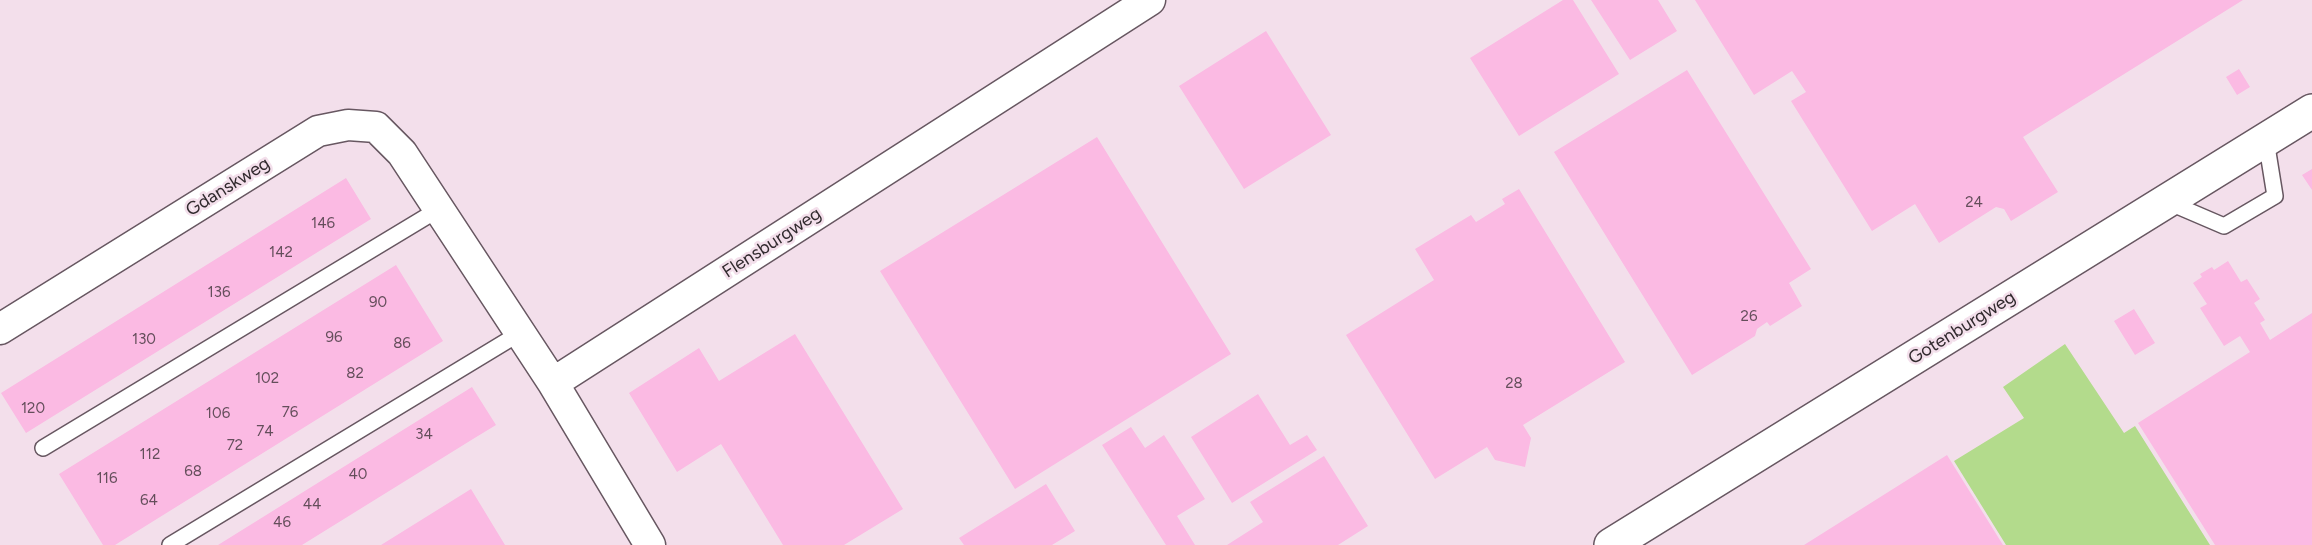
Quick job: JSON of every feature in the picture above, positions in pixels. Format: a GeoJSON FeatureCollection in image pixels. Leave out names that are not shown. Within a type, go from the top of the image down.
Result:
{"type":"FeatureCollection","features":[{"type":"Feature","properties":{"kind":"street","name":"Flensburgweg"},"geometry":{"type":"LineString","coordinates":[[553,383],[1150,0]]}},
{"type":"Feature","properties":{"kind":"street","name":"Gotenburgweg"},"geometry":{"type":"LineString","coordinates":[[1611,545],[2312,111]]}},
{"type":"Feature","properties":{"kind":"street","name":"Gdanskweg"},"geometry":{"type":"LineString","coordinates":[[0,329],[318,131],[348,125],[376,127],[402,153],[553,383]]}},
{"type":"Feature","properties":{"kind":"street"},"geometry":{"type":"LineString","coordinates":[[553,383],[650,545]]}},
{"type":"Feature","properties":{"kind":"lane"},"geometry":{"type":"LineString","coordinates":[[2167,201],[2224,226],[2275,196],[2266,140]]}},
{"type":"Feature","properties":{"kind":"lane"},"geometry":{"type":"LineString","coordinates":[[43,448],[439,209]]}},
{"type":"Feature","properties":{"kind":"lane"},"geometry":{"type":"LineString","coordinates":[[170,545],[520,333]]}},
{"type":"Feature","properties":{"kind":"green space"},"geometry":{"type":"Polygon","coordinates":[[[2065,344],[2124,433],[2135,426],[2210,545],[2006,545],[1954,461],[2024,418],[2003,387],[2065,344]]]}},
{"type":"Feature","properties":{"kind":"building"},"geometry":{"type":"Polygon","coordinates":[[[1563,0],[1573,0],[1619,74],[1519,136],[1470,58],[1563,0]]]}},
{"type":"Feature","properties":{"kind":"building"},"geometry":{"type":"Polygon","coordinates":[[[1591,0],[1658,0],[1677,31],[1630,60],[1591,0]]]}},
{"type":"Feature","properties":{"kind":"building"},"geometry":{"type":"Polygon","coordinates":[[[1695,0],[2243,0],[2023,137],[2058,192],[2011,221],[2004,209],[1996,207],[1939,243],[1915,204],[1872,231],[1791,101],[1806,92],[1792,71],[1754,95],[1695,0]]]}},
{"type":"Feature","properties":{"kind":"building"},"geometry":{"type":"Polygon","coordinates":[[[1266,31],[1331,135],[1244,189],[1179,86],[1266,31]]]}},
{"type":"Feature","properties":{"kind":"building"},"geometry":{"type":"Polygon","coordinates":[[[2239,69],[2250,87],[2237,95],[2226,77],[2239,69]]]}},
{"type":"Feature","properties":{"kind":"building"},"geometry":{"type":"Polygon","coordinates":[[[1687,70],[1811,269],[1789,283],[1802,306],[1770,326],[1767,322],[1757,329],[1755,336],[1692,375],[1554,152],[1687,70]]]}},
{"type":"Feature","properties":{"kind":"building"},"geometry":{"type":"Polygon","coordinates":[[[1097,137],[1231,354],[1015,489],[880,271],[1097,137]]]}},
{"type":"Feature","properties":{"kind":"building"},"geometry":{"type":"Polygon","coordinates":[[[2312,169],[2312,190],[2302,175],[2312,169]]]}},
{"type":"Feature","properties":{"kind":"building"},"geometry":{"type":"Polygon","coordinates":[[[346,178],[371,219],[26,433],[1,393],[346,178]]]}},
{"type":"Feature","properties":{"kind":"building"},"geometry":{"type":"Polygon","coordinates":[[[1519,189],[1625,362],[1523,425],[1531,438],[1525,467],[1495,460],[1487,447],[1435,479],[1346,335],[1434,280],[1415,249],[1471,215],[1476,222],[1505,204],[1502,199],[1519,189]]]}},
{"type":"Feature","properties":{"kind":"building"},"geometry":{"type":"Polygon","coordinates":[[[2228,261],[2241,282],[2247,279],[2260,299],[2254,303],[2265,320],[2260,323],[2270,340],[2312,313],[2312,545],[2215,545],[2138,423],[2250,352],[2240,336],[2224,346],[2200,308],[2207,304],[2193,283],[2202,277],[2200,274],[2212,267],[2214,270],[2228,261]]]}},
{"type":"Feature","properties":{"kind":"building"},"geometry":{"type":"Polygon","coordinates":[[[396,265],[443,341],[115,545],[103,545],[59,474],[396,265]]]}},
{"type":"Feature","properties":{"kind":"building"},"geometry":{"type":"Polygon","coordinates":[[[2134,309],[2155,343],[2135,355],[2114,321],[2134,309]]]}},
{"type":"Feature","properties":{"kind":"building"},"geometry":{"type":"Polygon","coordinates":[[[795,334],[903,509],[844,545],[783,545],[721,444],[677,472],[629,393],[699,348],[719,381],[795,334]]]}},
{"type":"Feature","properties":{"kind":"building"},"geometry":{"type":"Polygon","coordinates":[[[472,387],[496,425],[302,545],[218,545],[472,387]]]}},
{"type":"Feature","properties":{"kind":"building"},"geometry":{"type":"Polygon","coordinates":[[[1258,394],[1290,445],[1307,435],[1317,450],[1232,503],[1191,437],[1258,394]]]}},
{"type":"Feature","properties":{"kind":"building"},"geometry":{"type":"Polygon","coordinates":[[[1131,427],[1145,448],[1164,435],[1205,499],[1177,516],[1195,545],[1166,545],[1102,445],[1131,427]]]}},
{"type":"Feature","properties":{"kind":"building"},"geometry":{"type":"Polygon","coordinates":[[[1947,455],[2003,545],[1804,545],[1947,455]]]}},
{"type":"Feature","properties":{"kind":"building"},"geometry":{"type":"Polygon","coordinates":[[[1324,456],[1368,526],[1338,545],[1227,545],[1263,522],[1250,502],[1324,456]]]}},
{"type":"Feature","properties":{"kind":"building"},"geometry":{"type":"Polygon","coordinates":[[[1046,484],[1075,531],[1052,545],[964,545],[959,538],[1046,484]]]}},
{"type":"Feature","properties":{"kind":"building"},"geometry":{"type":"Polygon","coordinates":[[[471,489],[505,545],[381,545],[471,489]]]}}]}
